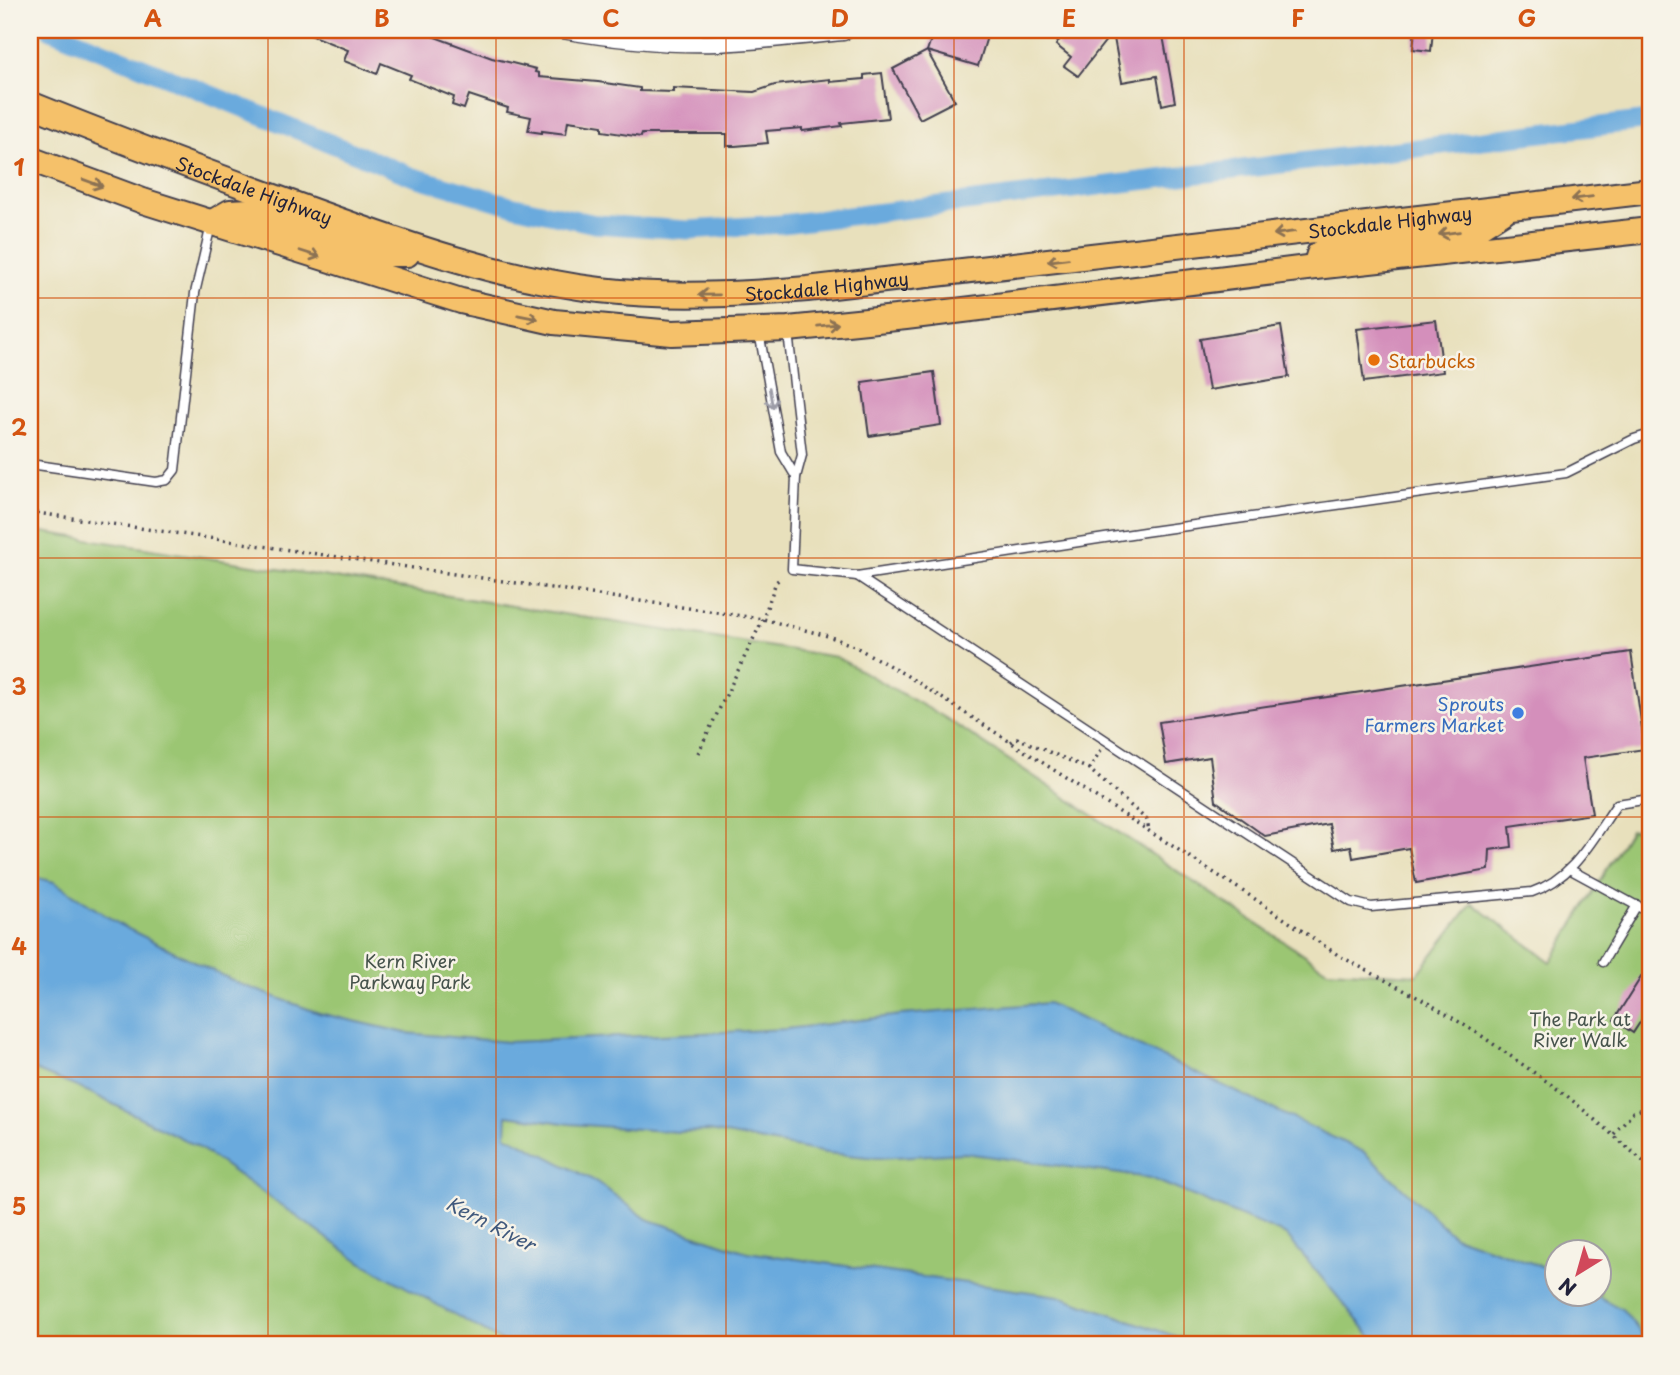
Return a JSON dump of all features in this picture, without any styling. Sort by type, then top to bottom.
[{"type":"main road","name":"Stockdale Highway","points":[[30,104],[176,162],[425,251],[512,274],[600,290],[658,294],[729,294],[860,283],[1650,191]]},
{"type":"main road","name":"Stockdale Highway","points":[[30,159],[143,201],[426,291],[523,316],[582,326],[645,332],[711,333],[788,329],[1650,230]]},
{"type":"main road","points":[[1315,267],[1319,254],[1326,249],[1476,229],[1511,207]]},
{"type":"main road","points":[[211,223],[230,212],[251,211],[386,254],[425,251]]},
{"type":"street","points":[[562,30],[662,43],[718,43],[772,34],[846,30]]},
{"type":"lane","points":[[30,464],[156,482],[167,480],[174,470],[195,293],[211,223]]},
{"type":"lane","points":[[788,329],[802,455],[796,477],[792,569],[857,576],[1144,532],[1566,473],[1634,439],[1650,434]]},
{"type":"lane","points":[[759,331],[781,452],[796,477]]},
{"type":"lane","points":[[857,576],[1351,902],[1371,907],[1532,892],[1549,886],[1571,870],[1617,804],[1650,799]]},
{"type":"lane","points":[[1571,870],[1650,913]]},
{"type":"lane","points":[[1603,962],[1637,905]]},
{"type":"path","points":[[30,512],[763,619],[828,636],[854,646],[906,675],[1011,742],[1338,955],[1428,1003],[1479,1034],[1566,1096],[1650,1167]]},
{"type":"path","points":[[698,753],[763,619],[776,582],[792,569]]},
{"type":"path","points":[[1011,742],[1017,738],[1089,769],[1147,820],[1149,831]]},
{"type":"path","points":[[1089,769],[1106,742]]},
{"type":"path","points":[[1614,1134],[1633,1112],[1650,1107]]},
{"type":"green space","name":"Kern River Parkway Park","points":[[30,530],[836,657],[944,717],[1327,970],[1417,975],[1472,903],[1551,962],[1630,830],[1650,828],[1650,1345],[30,1345]]},
{"type":"water","name":"Kern River","points":[[30,876],[54,882],[122,926],[240,984],[319,1013],[406,1033],[509,1042],[786,1029],[901,1015],[1048,1003],[1364,1152],[1454,1236],[1544,1267],[1544,1308],[1614,1308],[1614,1305],[1623,1310],[1650,1345],[1378,1345],[1286,1235],[1150,1178],[964,1153],[878,1158],[826,1153],[710,1131],[678,1132],[570,1124],[507,1115],[506,1135],[597,1182],[647,1219],[747,1252],[1059,1296],[1201,1345],[509,1345],[361,1262],[197,1146],[89,1092],[30,1068]]},
{"type":"building","points":[[298,30],[416,30],[492,58],[536,69],[539,77],[598,82],[640,88],[640,91],[673,92],[673,88],[754,92],[775,85],[830,79],[830,82],[864,79],[864,75],[882,73],[888,118],[802,131],[802,128],[766,131],[768,143],[735,146],[727,146],[727,134],[642,134],[641,137],[602,131],[602,126],[568,121],[566,134],[528,131],[531,117],[507,112],[508,108],[469,95],[464,109],[452,105],[454,97],[409,79],[411,75],[381,63],[377,74],[344,61],[348,50]]},
{"type":"building","points":[[934,30],[989,30],[978,66],[927,51]]},
{"type":"building","points":[[1049,30],[1114,30],[1078,76],[1064,66],[1071,57],[1056,45],[1060,39]]},
{"type":"building","points":[[1138,30],[1162,30],[1175,102],[1162,105],[1157,76],[1122,82],[1114,38],[1138,33]]},
{"type":"building","points":[[1415,30],[1433,30],[1431,51],[1413,49]]},
{"type":"building","points":[[927,51],[955,101],[920,119],[893,69]]},
{"type":"building","points":[[1436,320],[1443,372],[1364,382],[1357,329]]},
{"type":"building","points":[[1281,326],[1289,377],[1209,390],[1200,339]]},
{"type":"building","points":[[934,372],[941,425],[869,436],[862,382]]},
{"type":"building","points":[[1631,652],[1645,749],[1583,758],[1592,814],[1510,826],[1512,847],[1490,850],[1489,870],[1416,883],[1409,848],[1353,858],[1351,846],[1334,849],[1329,824],[1265,836],[1216,801],[1210,757],[1166,764],[1159,722]]},
{"type":"building","points":[[1650,963],[1650,1007],[1633,1033],[1614,1020]]},
{"type":"waterway","points":[[51,30],[411,176],[510,205],[595,224],[688,230],[782,224],[1650,120]]},
{"type":"place","name":"Starbucks","points":[[1374,360]]},
{"type":"place","name":"Sprouts Farmers Market","points":[[1518,713]]},
{"type":"park label","name":"The Park at River Walk","points":[[1580,1028]]}]
